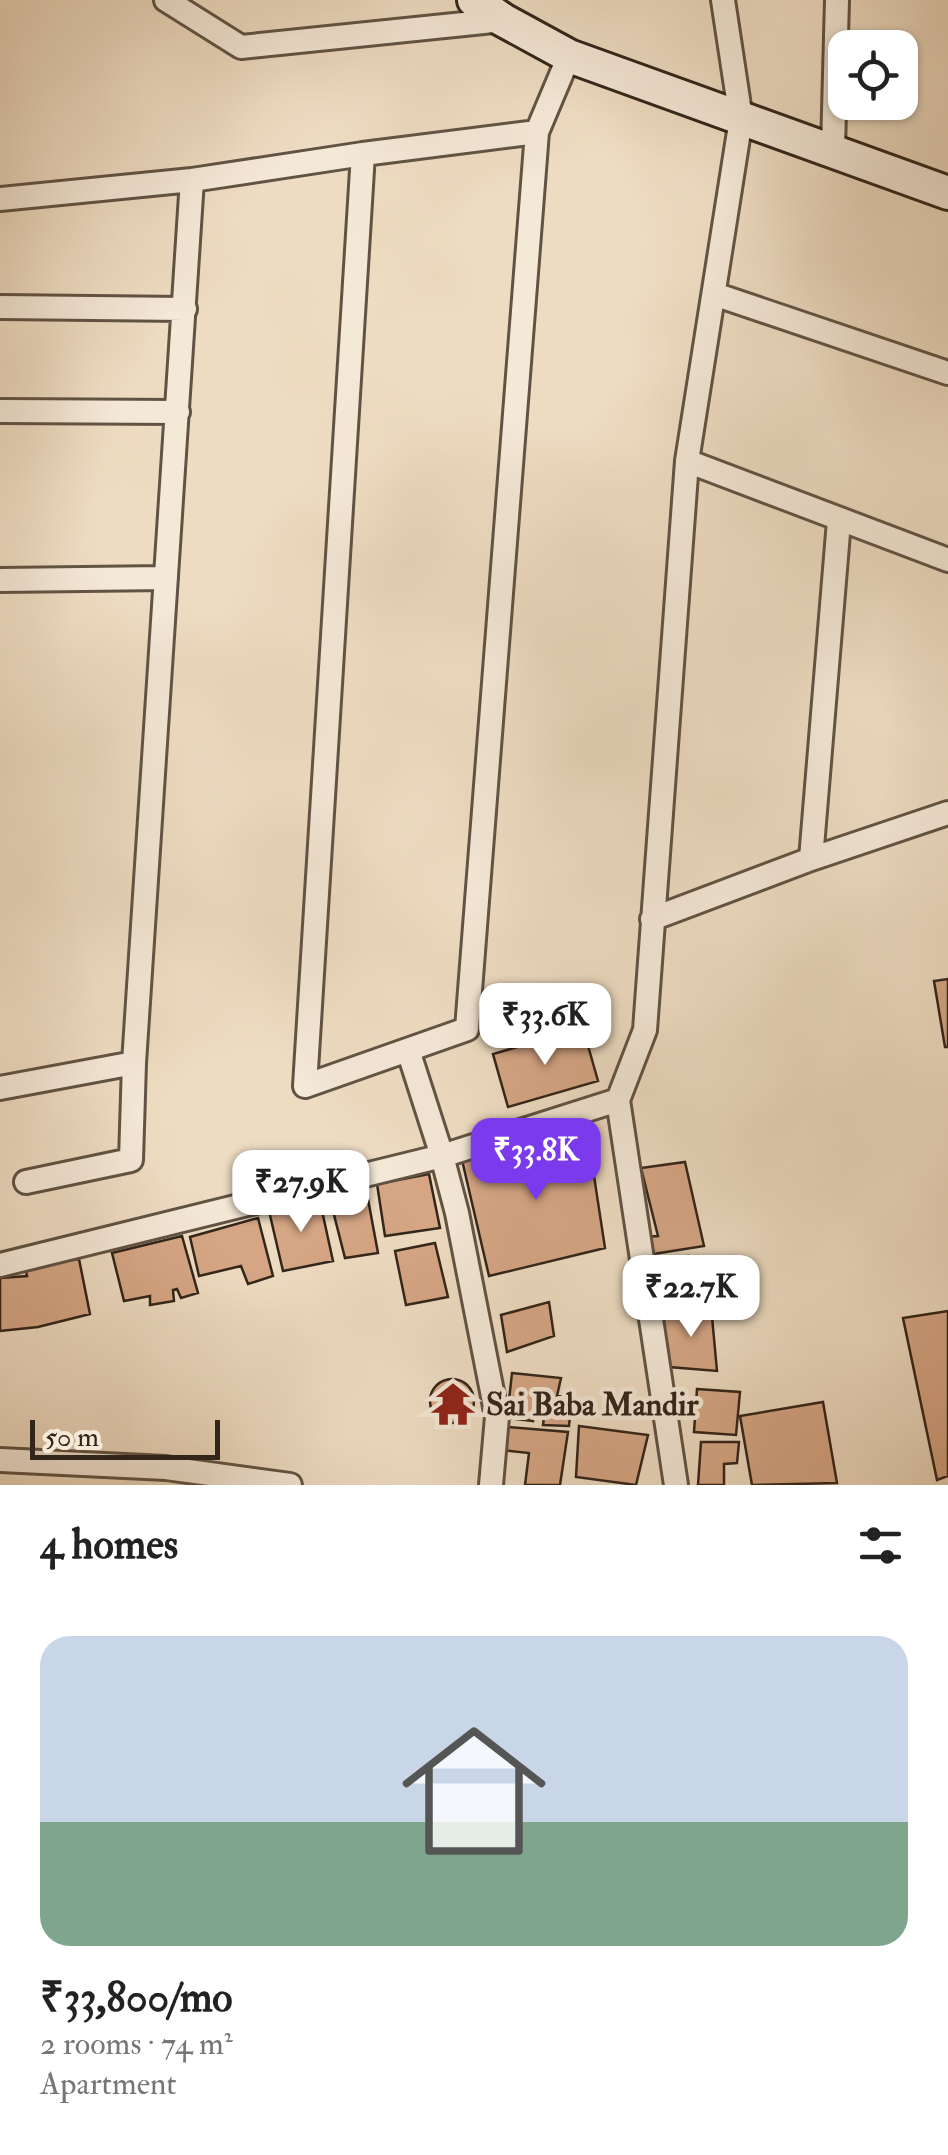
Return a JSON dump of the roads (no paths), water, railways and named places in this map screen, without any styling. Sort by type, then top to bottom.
[{"type":"street","points":[[166,0],[241,47],[503,20]]},
{"type":"street","points":[[474,0],[569,56],[948,193]]},
{"type":"street","points":[[676,1485],[618,1100],[645,1030],[686,461],[742,119],[723,0]]},
{"type":"street","points":[[832,149],[836,0]]},
{"type":"street","points":[[363,154],[305,1086],[468,1029],[537,132],[569,56]]},
{"type":"street","points":[[0,198],[192,180],[537,132]]},
{"type":"street","points":[[26,1182],[131,1160],[134,1062],[192,180]]},
{"type":"street","points":[[714,294],[948,373]]},
{"type":"street","points":[[0,307],[185,310]]},
{"type":"street","points":[[0,411],[178,412]]},
{"type":"street","points":[[686,461],[948,560]]},
{"type":"street","points":[[811,859],[838,521]]},
{"type":"street","points":[[0,580],[166,578]]},
{"type":"street","points":[[652,919],[948,813]]},
{"type":"street","points":[[408,1050],[457,1213],[497,1417],[491,1485]]},
{"type":"street","points":[[0,1088],[134,1062]]},
{"type":"street","points":[[0,1265],[442,1156],[618,1100]]},
{"type":"street","points":[[0,1460],[166,1468],[290,1485]]},
{"type":"place","name":"Sai Baba Mandir","points":[[453,1404]]}]
